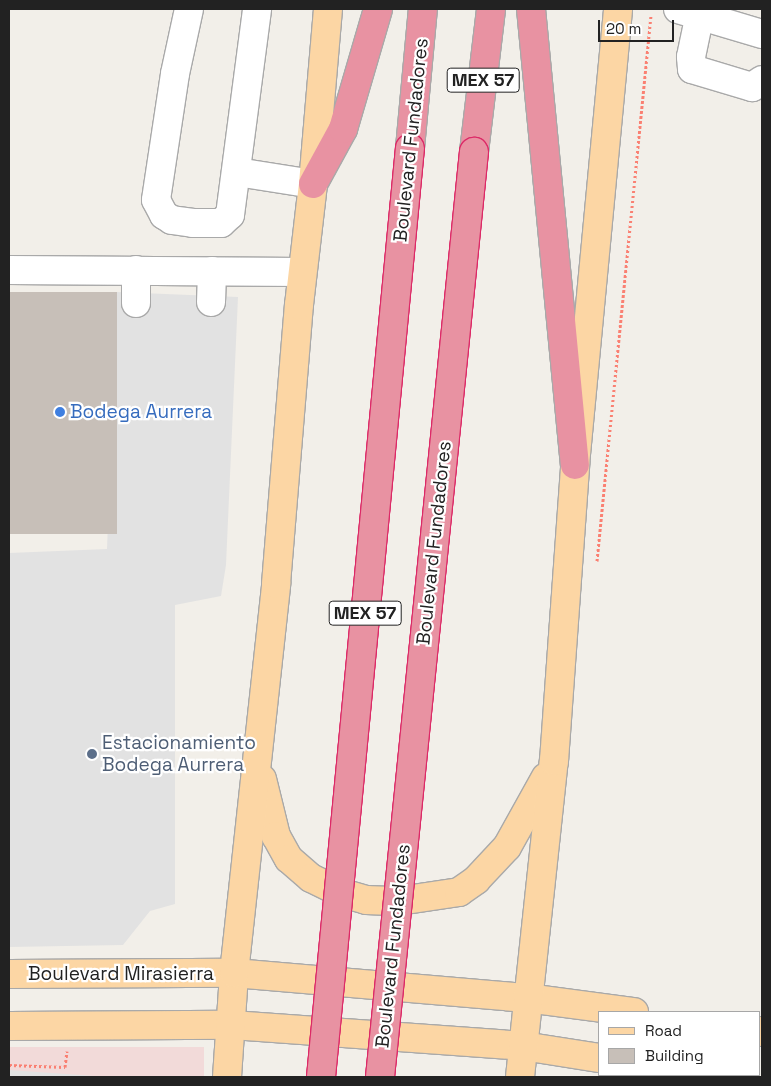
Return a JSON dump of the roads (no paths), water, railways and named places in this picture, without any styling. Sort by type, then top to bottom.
[{"type":"highway","points":[[313,184],[342,129],[378,9]]},
{"type":"highway","name":"Boulevard Fundadores","points":[[321,1077],[423,9]]},
{"type":"highway","name":"Boulevard Fundadores","points":[[380,1077],[474,152],[491,9]]},
{"type":"highway","points":[[531,9],[575,465]]},
{"type":"main road","points":[[227,1077],[234,973],[276,584],[302,272],[313,184],[328,9]]},
{"type":"main road","points":[[520,1077],[554,761],[575,465],[618,9]]},
{"type":"main road","points":[[257,750],[264,796],[276,836],[288,859],[311,878],[342,893],[366,900],[399,901],[434,897],[459,892],[476,880],[507,848],[532,806],[554,761]]},
{"type":"main road","name":"Boulevard Mirasierra","points":[[9,974],[234,973],[527,998],[626,1011]]},
{"type":"main road","points":[[9,1026],[232,1025],[523,1046],[598,1058]]},
{"type":"lane","points":[[189,9],[175,74],[156,200],[159,208],[172,220],[193,223],[220,223],[230,215],[257,9]]},
{"type":"lane","points":[[762,34],[693,11],[690,57],[692,69],[752,87],[762,80]]},
{"type":"lane","points":[[236,172],[313,184]]},
{"type":"lane","points":[[9,270],[302,272]]},
{"type":"lane","points":[[136,270],[136,302]]},
{"type":"lane","points":[[211,302],[212,271]]},
{"type":"place","name":"Bodega Aurrera","points":[[60,412]]},
{"type":"place","name":"Estacionamiento Bodega Aurrera","points":[[92,754]]}]
